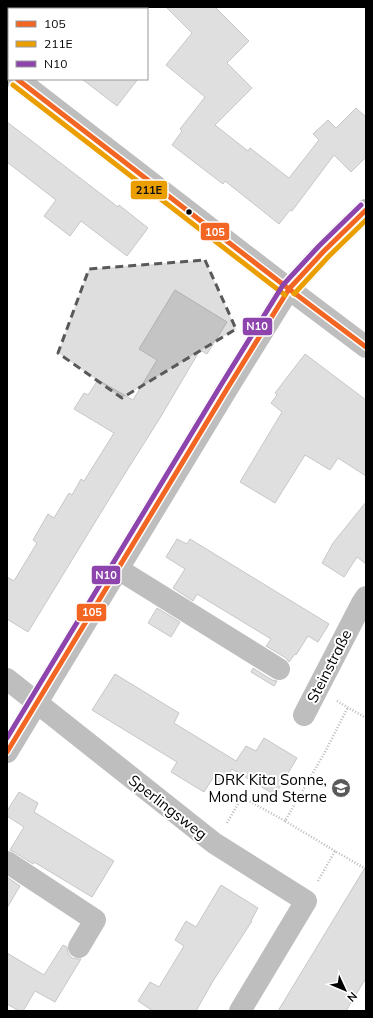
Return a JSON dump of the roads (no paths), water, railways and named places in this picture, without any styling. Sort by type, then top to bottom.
[{"type":"street","points":[[19,80],[289,289],[366,346]]},
{"type":"street","points":[[7,752],[289,289],[324,251],[366,210]]},
{"type":"street","points":[[118,569],[279,669]]},
{"type":"street","name":"Steinstraße","points":[[304,715],[366,597]]},
{"type":"street","name":"Sperlingsweg","points":[[7,678],[214,844],[306,901],[240,1011]]},
{"type":"street","points":[[7,862],[95,920],[79,947]]},
{"type":"place","name":"DRK Kita Sonne, Mond und Sterne","points":[[341,788]]}]
